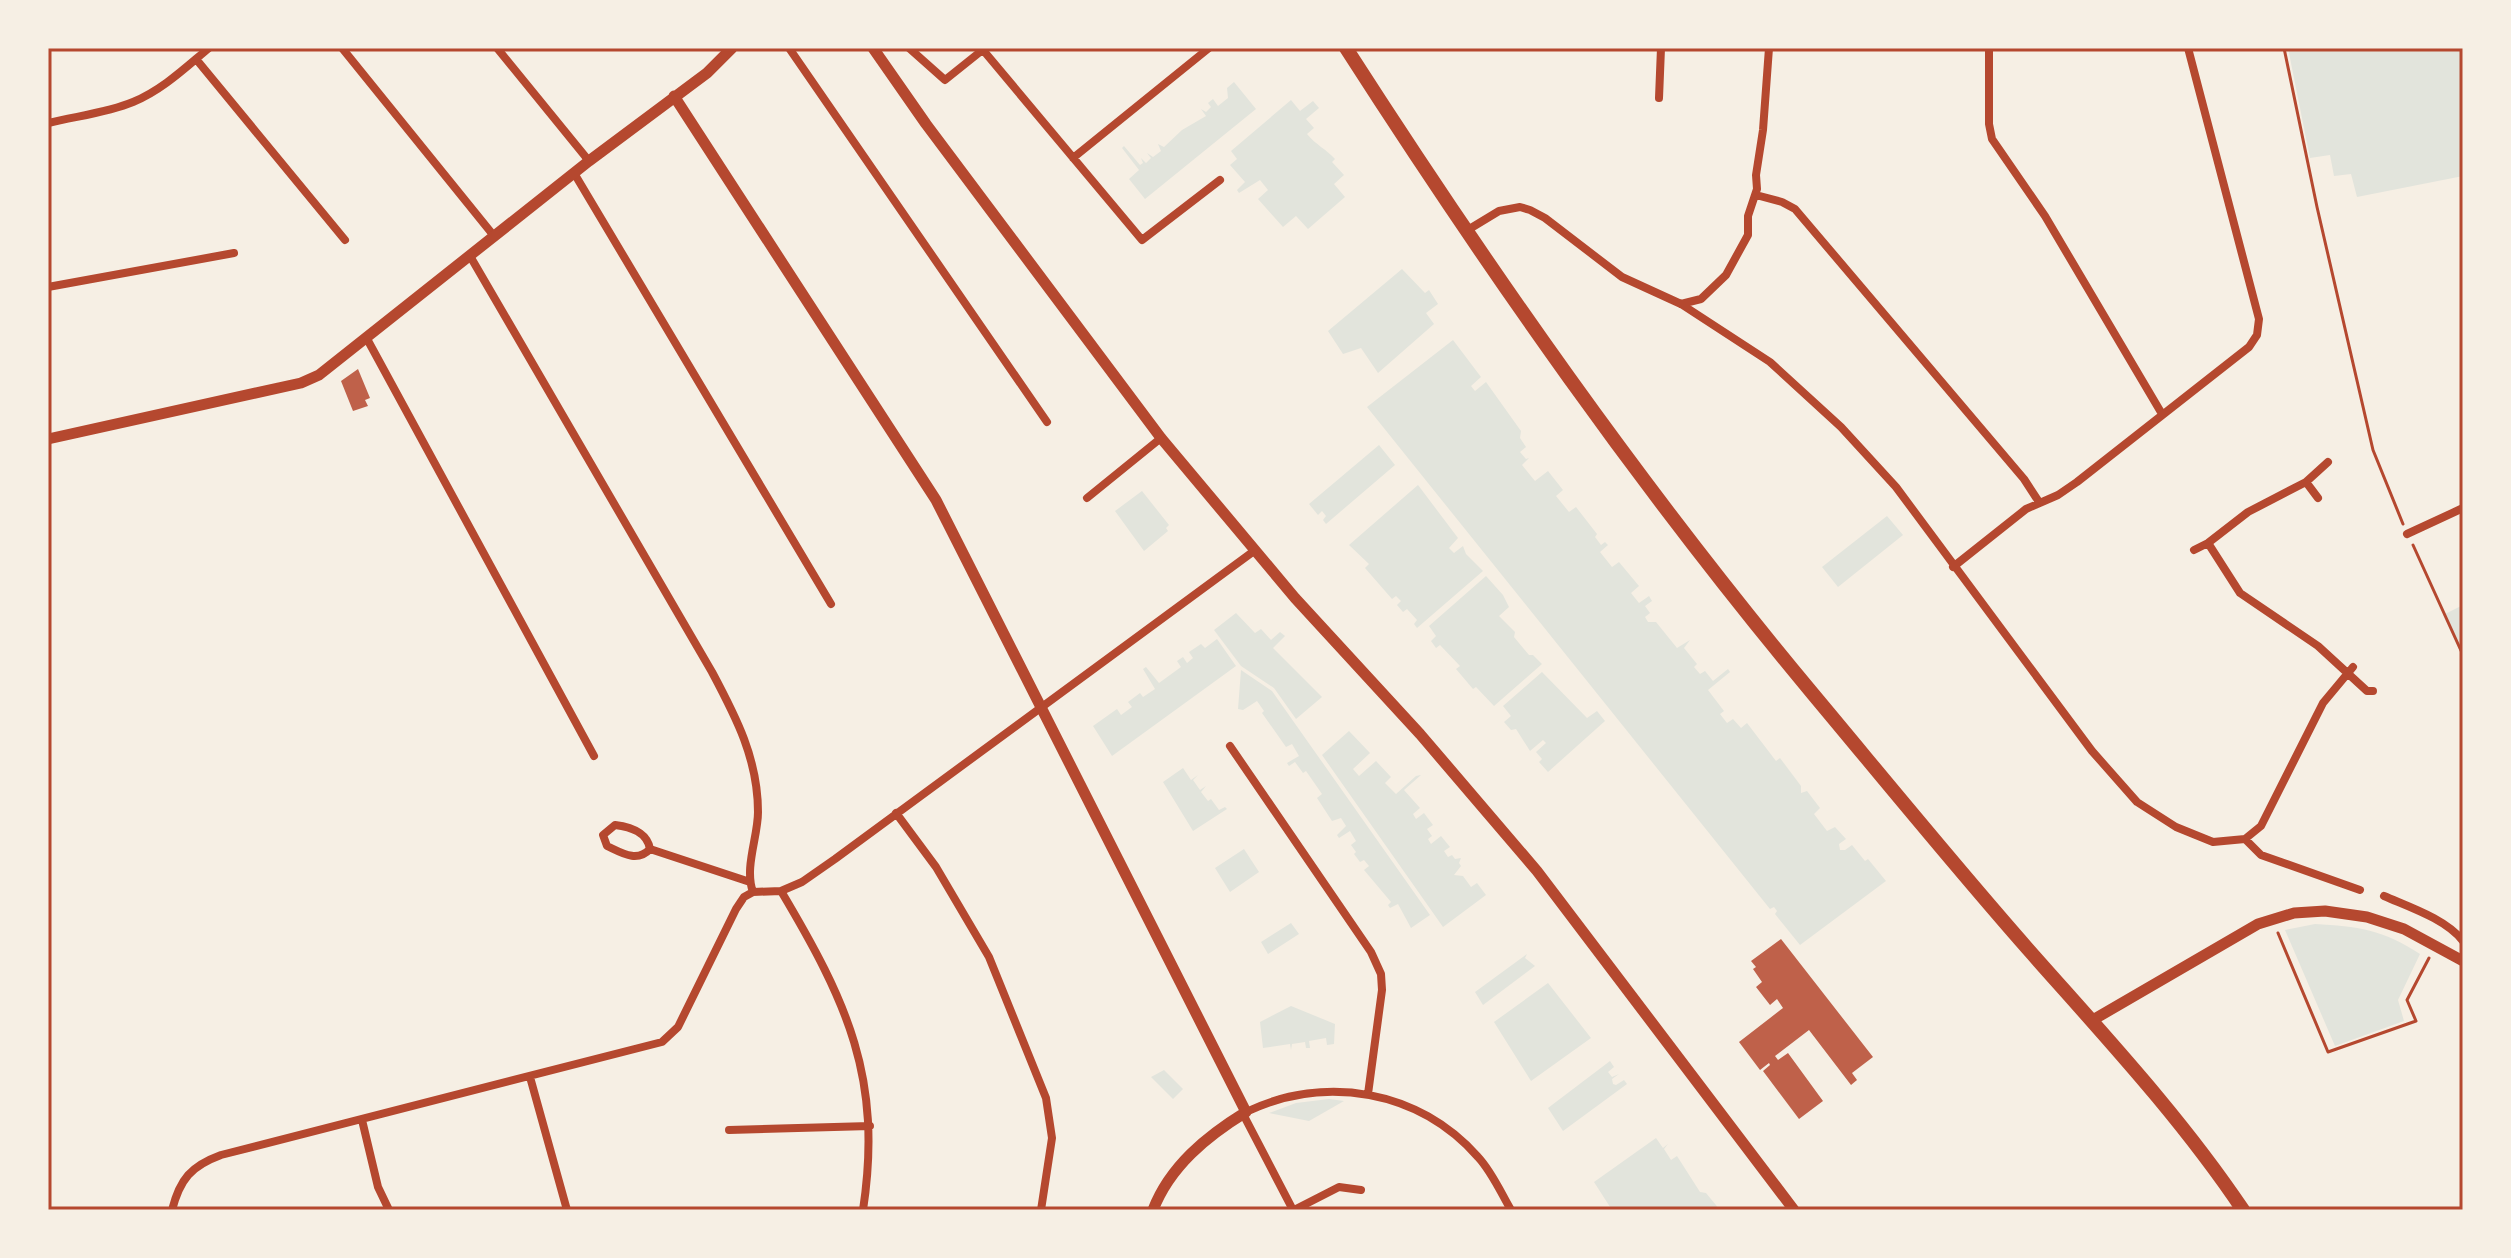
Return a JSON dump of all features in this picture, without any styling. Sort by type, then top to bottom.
[{"type":"main road","points":[[1346,48],[1466,231],[1621,451],[1736,601],[1986,901],[2198,1147],[2243,1210]]},
{"type":"street","points":[[48,123],[128,104],[159,88],[209,48]]},
{"type":"street","points":[[342,48],[494,236]]},
{"type":"street","points":[[497,48],[589,161]]},
{"type":"street","points":[[48,439],[309,380],[329,369],[589,161],[707,73],[732,48]]},
{"type":"street","points":[[789,48],[1047,422]]},
{"type":"street","points":[[873,48],[1161,438],[1254,551],[1420,734],[1537,871],[1794,1210]]},
{"type":"street","points":[[909,48],[945,80],[984,49],[1142,240],[1220,180]]},
{"type":"street","points":[[1073,158],[1209,48]]},
{"type":"street","points":[[1659,98],[1661,48]]},
{"type":"street","points":[[1681,304],[1701,299],[1726,275],[1746,239],[1748,216],[1756,195],[1769,48]]},
{"type":"street","points":[[1989,48],[1989,124],[1992,139],[2045,216],[2162,414]]},
{"type":"street","points":[[1953,567],[2026,509],[2058,495],[2077,482],[2249,347],[2257,335],[2259,319],[2188,48]]},
{"type":"street","points":[[196,59],[345,240]]},
{"type":"street","points":[[674,96],[938,504],[1293,1210],[1339,1187],[1361,1190]]},
{"type":"street","points":[[574,173],[831,604]]},
{"type":"street","points":[[1756,195],[1788,204],[1798,212],[2024,479],[2039,502]]},
{"type":"street","points":[[1466,231],[1499,211],[1520,207],[1530,210],[1622,277],[1681,304],[1770,362],[1841,427],[1896,487],[2092,751],[2137,802],[2176,827],[2213,842],[2245,839],[2261,826],[2323,703],[2350,670]]},
{"type":"street","points":[[48,287],[234,253]]},
{"type":"street","points":[[470,256],[737,720],[751,754],[758,792],[750,882],[753,892]]},
{"type":"street","points":[[366,337],[594,756]]},
{"type":"street","points":[[1087,498],[1161,438]]},
{"type":"street","points":[[2194,550],[2248,512],[2306,482],[2328,462]]},
{"type":"street","points":[[2306,482],[2318,498]]},
{"type":"street","points":[[2407,534],[2463,508]]},
{"type":"street","points":[[2208,543],[2240,593],[2318,646],[2350,670],[2367,691],[2373,691]]},
{"type":"street","points":[[172,1210],[184,1177],[204,1162],[655,1044],[672,1035],[746,895],[781,891],[806,880],[1254,551]]},
{"type":"street","points":[[1230,746],[1379,968],[1382,993],[1368,1094]]},
{"type":"street","points":[[896,813],[936,867],[989,957],[1046,1098],[1052,1138],[1041,1210]]},
{"type":"street","points":[[650,849],[644,855],[632,857],[607,846],[603,835],[611,826],[623,826],[644,835],[650,849],[750,882]]},
{"type":"street","points":[[2245,839],[2261,855],[2360,890]]},
{"type":"street","points":[[781,891],[824,964],[842,1003],[865,1079],[870,1165],[863,1210]]},
{"type":"street","points":[[2384,896],[2436,921],[2458,934],[2463,941]]},
{"type":"street","points":[[2091,1021],[2228,940],[2272,918],[2309,911],[2367,917],[2404,929],[2463,961]]},
{"type":"street","points":[[530,1077],[567,1210]]},
{"type":"street","points":[[1153,1210],[1176,1170],[1207,1139],[1244,1113],[1275,1100],[1313,1092],[1349,1091],[1415,1109],[1448,1129],[1481,1161],[1511,1210]]},
{"type":"street","points":[[362,1120],[378,1187],[389,1210]]},
{"type":"street","points":[[729,1130],[870,1126]]},
{"type":"path","points":[[2284,48],[2373,450],[2407,534],[2463,655]]},
{"type":"path","points":[[2272,918],[2328,1052],[2416,1021],[2407,1000],[2436,946]]},
{"type":"shaded area","points":[[2288,48],[2463,48],[2463,176],[2357,197],[2351,174],[2334,176],[2330,155],[2310,158]]},
{"type":"shaded area","points":[[1234,82],[1256,109],[1145,199],[1129,179],[1139,170],[1122,148],[1124,146],[1140,165],[1143,163],[1141,158],[1146,163],[1151,158],[1147,153],[1153,157],[1161,151],[1158,144],[1164,147],[1182,130],[1206,116],[1201,109],[1206,112],[1211,107],[1208,103],[1213,99],[1218,106],[1228,98],[1227,88]]},
{"type":"shaded area","points":[[1291,100],[1300,111],[1313,101],[1319,108],[1306,119],[1314,128],[1307,134],[1335,159],[1332,162],[1344,175],[1334,184],[1345,197],[1308,229],[1296,216],[1283,227],[1258,199],[1268,190],[1260,180],[1239,193],[1237,190],[1245,182],[1230,165],[1237,159],[1231,151]]},
{"type":"shaded area","points":[[1402,269],[1425,293],[1429,290],[1438,304],[1426,313],[1434,324],[1378,373],[1361,348],[1343,354],[1328,331]]},
{"type":"shaded area","points":[[1453,340],[1481,377],[1471,386],[1475,391],[1486,382],[1521,431],[1520,438],[1526,447],[1520,452],[1526,459],[1529,458],[1522,465],[1535,481],[1548,471],[1563,490],[1556,496],[1569,512],[1576,507],[1597,534],[1595,537],[1601,545],[1605,542],[1608,545],[1600,552],[1612,567],[1619,562],[1639,586],[1631,593],[1639,603],[1649,596],[1652,601],[1645,606],[1650,613],[1645,617],[1648,622],[1656,622],[1677,648],[1690,640],[1684,648],[1697,664],[1694,667],[1700,674],[1705,671],[1713,681],[1728,669],[1730,672],[1708,690],[1724,711],[1720,714],[1727,723],[1733,719],[1741,728],[1747,723],[1776,761],[1780,758],[1801,786],[1801,793],[1807,791],[1820,808],[1814,814],[1827,831],[1835,827],[1846,839],[1839,844],[1840,850],[1852,845],[1886,881],[1800,945],[1775,914],[1777,911],[1774,907],[1770,909],[1367,407]]},
{"type":"shaded area","points":[[1379,445],[1395,465],[1326,524],[1322,511],[1318,515],[1309,504]]},
{"type":"shaded area","points":[[1418,485],[1458,538],[1449,548],[1454,553],[1463,546],[1466,554],[1483,571],[1417,628],[1414,624],[1417,620],[1407,609],[1403,612],[1397,605],[1401,601],[1396,596],[1392,599],[1365,568],[1369,564],[1349,545]]},
{"type":"shaded area","points":[[1142,491],[1169,525],[1166,528],[1168,531],[1144,551],[1115,511]]},
{"type":"shaded area","points":[[1887,516],[1903,535],[1838,587],[1822,567]]},
{"type":"shaded area","points":[[1486,576],[1509,607],[1499,616],[1515,632],[1514,637],[1529,655],[1542,664],[1494,706],[1476,687],[1473,689],[1456,669],[1460,666],[1440,645],[1436,648],[1431,641],[1436,636],[1429,626]]},
{"type":"shaded area","points":[[2463,605],[2463,658],[2443,615]]},
{"type":"shaded area","points":[[1236,613],[1255,633],[1261,629],[1271,640],[1280,632],[1285,636],[1273,648],[1322,697],[1296,719],[1274,688],[1241,666],[1214,630]]},
{"type":"shaded area","points":[[1217,639],[1236,666],[1112,756],[1093,726],[1117,709],[1121,715],[1132,707],[1128,702],[1140,693],[1143,697],[1155,689],[1143,669],[1146,667],[1159,683],[1181,667],[1177,661],[1183,657],[1187,663],[1193,658],[1189,652],[1201,644],[1205,648]]},
{"type":"shaded area","points":[[1241,670],[1272,691],[1430,915],[1411,928],[1398,904],[1390,908],[1388,905],[1391,902],[1364,870],[1369,866],[1364,860],[1360,862],[1354,854],[1356,852],[1351,845],[1356,841],[1350,831],[1339,838],[1337,835],[1346,826],[1341,818],[1332,821],[1317,798],[1322,794],[1306,771],[1303,773],[1295,762],[1289,766],[1287,763],[1299,756],[1292,744],[1286,747],[1257,701],[1243,710],[1238,709]]},
{"type":"shaded area","points":[[1542,672],[1587,718],[1597,711],[1605,721],[1548,772],[1539,762],[1542,759],[1536,752],[1546,743],[1543,740],[1530,751],[1516,729],[1511,730],[1504,722],[1511,716],[1503,706]]},
{"type":"shaded area","points":[[1349,731],[1370,753],[1353,769],[1359,776],[1376,761],[1391,777],[1385,783],[1396,794],[1421,775],[1404,790],[1420,808],[1413,814],[1416,819],[1424,813],[1433,825],[1427,829],[1432,836],[1428,839],[1431,844],[1441,836],[1450,847],[1444,851],[1448,857],[1461,858],[1461,866],[1454,875],[1463,876],[1471,887],[1477,883],[1486,895],[1443,927],[1322,755]]},
{"type":"shaded area","points":[[1183,768],[1191,780],[1198,775],[1193,780],[1200,790],[1206,786],[1201,792],[1208,801],[1211,799],[1219,810],[1227,809],[1193,831],[1163,782]]},
{"type":"shaded area","points":[[1244,849],[1259,872],[1230,892],[1215,868]]},
{"type":"shaded area","points":[[1291,923],[1299,934],[1268,954],[1261,942]]},
{"type":"shaded area","points":[[2315,924],[2370,931],[2394,939],[2420,954],[2398,1000],[2404,1021],[2335,1046],[2285,930]]},
{"type":"shaded area","points":[[1527,954],[1525,958],[1535,966],[1483,1005],[1475,992]]},
{"type":"shaded area","points":[[1548,983],[1591,1038],[1531,1081],[1494,1022]]},
{"type":"shaded area","points":[[1291,1006],[1335,1024],[1334,1044],[1327,1045],[1326,1038],[1309,1041],[1310,1048],[1306,1048],[1305,1042],[1292,1044],[1291,1050],[1290,1044],[1263,1048],[1260,1022]]},
{"type":"shaded area","points":[[1610,1061],[1614,1067],[1608,1072],[1612,1077],[1619,1074],[1612,1079],[1613,1084],[1624,1080],[1627,1084],[1563,1131],[1548,1108]]},
{"type":"shaded area","points":[[1164,1070],[1183,1089],[1173,1099],[1151,1077]]},
{"type":"shaded area","points":[[1329,1099],[1344,1101],[1309,1121],[1269,1113],[1296,1103]]},
{"type":"shaded area","points":[[1656,1138],[1663,1148],[1668,1144],[1664,1149],[1671,1160],[1677,1156],[1700,1192],[1706,1193],[1720,1210],[1612,1210],[1594,1182]]},
{"type":"building","points":[[358,369],[370,398],[365,400],[368,406],[353,411],[341,381]]},
{"type":"building","points":[[1781,939],[1873,1057],[1852,1073],[1857,1080],[1851,1085],[1809,1030],[1775,1056],[1778,1060],[1788,1053],[1823,1101],[1799,1119],[1763,1071],[1769,1063],[1760,1070],[1739,1042],[1783,1008],[1777,999],[1770,1005],[1756,987],[1762,982],[1751,961]]}]
